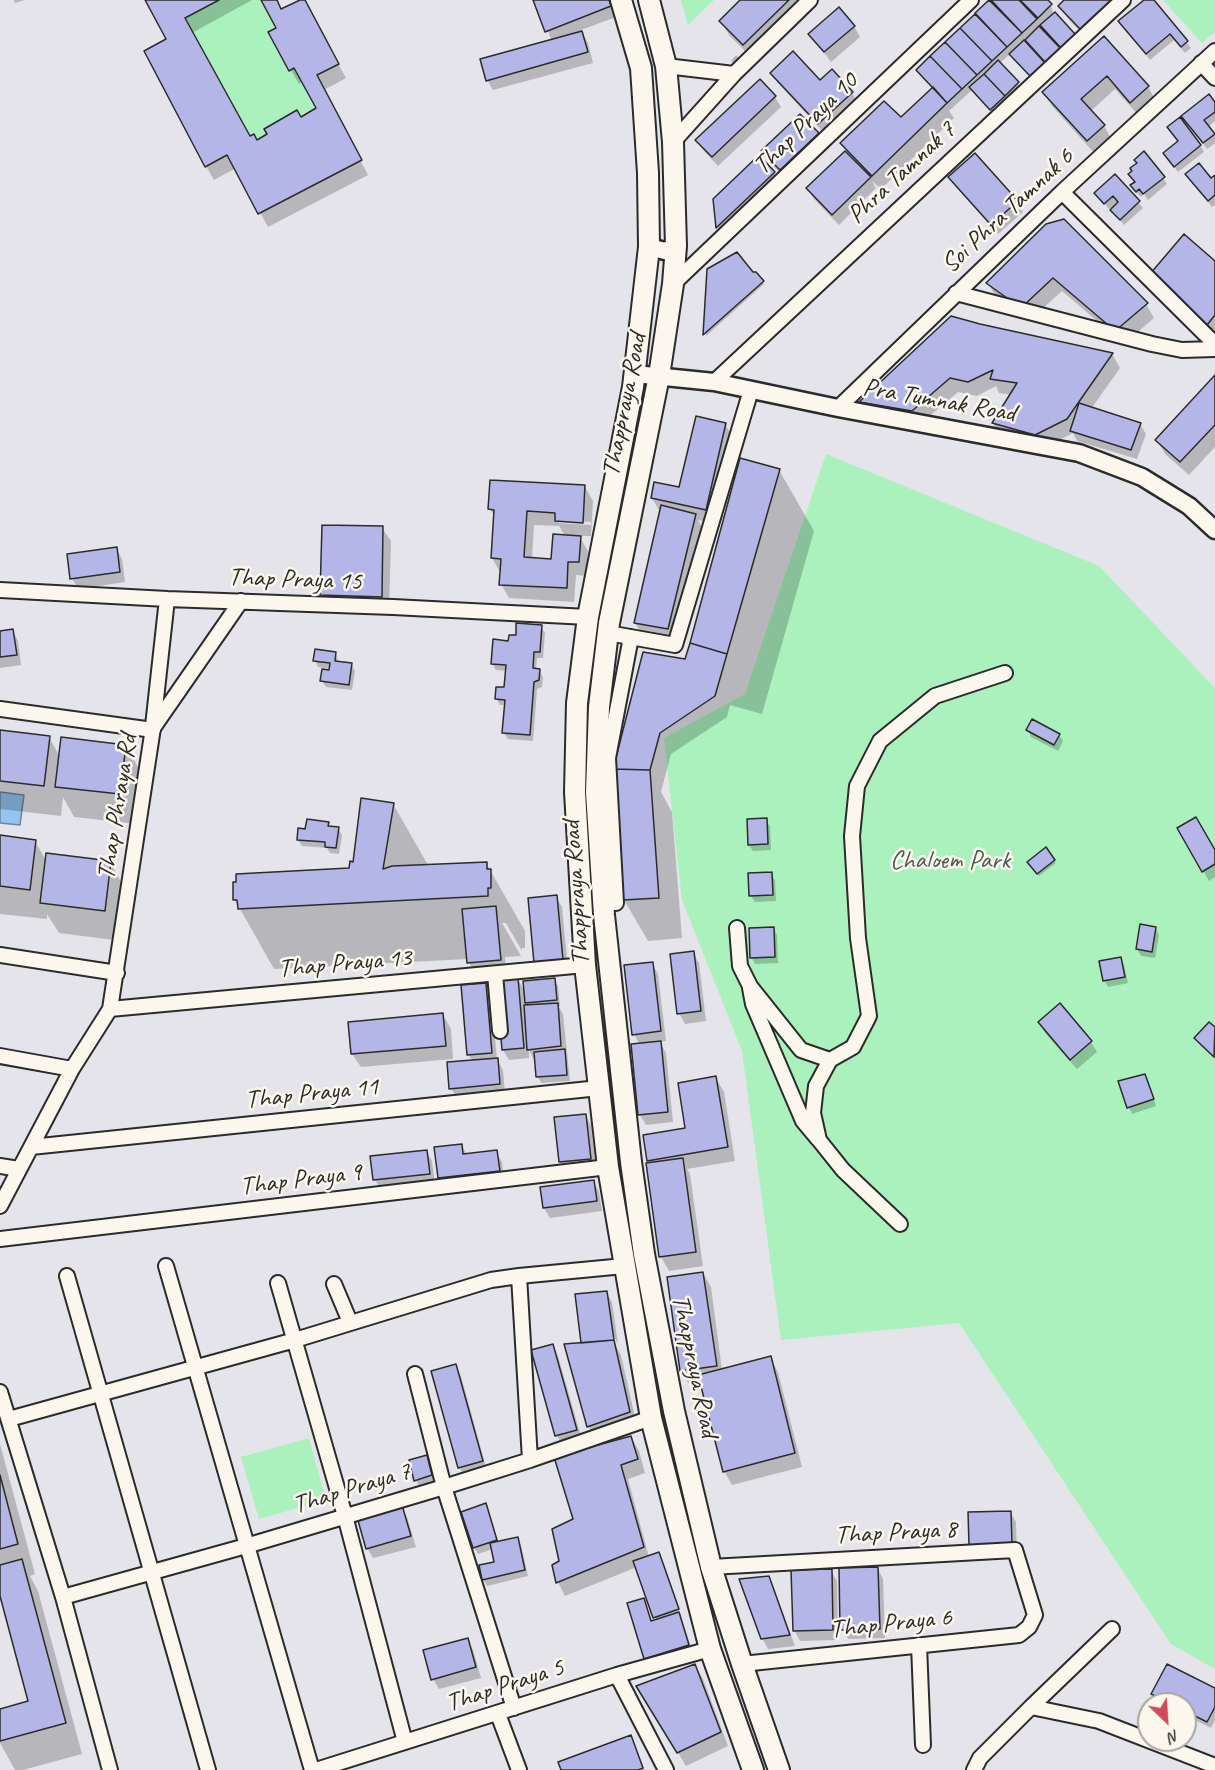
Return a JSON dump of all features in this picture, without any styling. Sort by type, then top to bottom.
[{"type":"main road","name":"Thappraya Road","points":[[621,0],[641,68],[648,173],[649,247],[635,374],[588,617],[577,703],[575,792],[585,965],[609,1167],[651,1418],[710,1649],[753,1770]]},
{"type":"main road","name":"Thappraya Road","points":[[649,0],[666,66],[673,142],[676,246],[673,284],[659,376],[608,633],[599,707],[596,792],[603,903],[621,1085],[644,1254],[674,1411],[711,1567],[779,1770]]},
{"type":"street","points":[[673,142],[734,74],[810,0]]},
{"type":"street","name":"Thap Praya 10","points":[[673,284],[971,0]]},
{"type":"street","name":"Phra Tamnak 7","points":[[714,382],[1123,0]]},
{"type":"street","name":"Soi Phra Tamnak 6","points":[[838,408],[1062,192],[1215,51]]},
{"type":"street","points":[[1201,63],[1215,78]]},
{"type":"street","points":[[666,66],[734,74]]},
{"type":"street","points":[[1062,192],[1215,344]]},
{"type":"street","points":[[649,247],[665,251],[676,246]]},
{"type":"street","points":[[956,293],[1152,344],[1182,350],[1215,349]]},
{"type":"street","name":"Pra Tumnak Road","points":[[635,374],[714,382],[838,408],[1079,453],[1142,477],[1189,506],[1215,530]]},
{"type":"street","points":[[608,633],[675,645],[751,390]]},
{"type":"street","name":"Thap Praya 15","points":[[0,590],[588,617]]},
{"type":"street","points":[[0,709],[153,729],[167,599]]},
{"type":"street","name":"Thap Phraya Rd","points":[[110,1009],[153,729],[241,601]]},
{"type":"street","points":[[603,903],[616,903],[608,758],[631,637]]},
{"type":"street","points":[[819,1140],[813,1113],[816,1086],[830,1060],[853,1047],[868,1016],[858,938],[852,836],[857,786],[864,768],[880,741],[935,696],[1005,673]]},
{"type":"street","points":[[737,928],[740,966],[750,986],[801,1050],[830,1060]]},
{"type":"street","points":[[0,955],[117,973]]},
{"type":"street","name":"Thap Praya 13","points":[[110,1009],[585,965]]},
{"type":"street","points":[[495,974],[500,1031]]},
{"type":"street","points":[[750,986],[753,1004],[803,1121],[843,1170],[900,1224]]},
{"type":"street","points":[[0,1206],[72,1069],[110,1009]]},
{"type":"street","points":[[0,1056],[72,1069]]},
{"type":"street","name":"Thap Praya 11","points":[[31,1147],[598,1088]]},
{"type":"street","points":[[0,1166],[19,1169]]},
{"type":"street","name":"Thap Praya 9","points":[[0,1239],[609,1167]]},
{"type":"street","points":[[166,1266],[246,1546],[314,1770]]},
{"type":"street","points":[[9,1419],[295,1340],[491,1281],[519,1276],[624,1266]]},
{"type":"street","points":[[67,1276],[208,1770]]},
{"type":"street","points":[[519,1276],[530,1460]]},
{"type":"street","points":[[278,1283],[345,1516],[405,1742]]},
{"type":"street","points":[[334,1284],[350,1322]]},
{"type":"street","points":[[415,1374],[444,1487],[514,1708]]},
{"type":"street","points":[[0,1392],[63,1597],[110,1770]]},
{"type":"street","name":"Thap Praya 7","points":[[63,1597],[444,1487],[651,1418]]},
{"type":"street","name":"Thap Praya 8","points":[[711,1567],[1015,1550],[1035,1615]]},
{"type":"street","name":"Thap Praya 6","points":[[742,1664],[1019,1635],[1029,1627],[1035,1615]]},
{"type":"street","points":[[974,1770],[980,1758],[1112,1629]]},
{"type":"street","points":[[919,1645],[923,1745]]},
{"type":"street","name":"Thap Praya 5","points":[[314,1770],[617,1675],[710,1649]]},
{"type":"street","points":[[617,1675],[666,1770]]},
{"type":"street","points":[[1031,1707],[1100,1721],[1215,1766]]},
{"type":"street","points":[[498,1713],[519,1770]]},
{"type":"green space","points":[[219,0],[261,0],[276,28],[269,32],[289,70],[294,68],[316,108],[301,117],[297,111],[265,128],[267,134],[257,140],[254,134],[250,136],[185,18]]},
{"type":"green space","points":[[681,0],[714,0],[688,25]]},
{"type":"green space","points":[[1163,0],[1215,0],[1215,32],[1202,43]]},
{"type":"green space","name":"Chaloem Park","points":[[826,454],[1099,566],[1215,688],[1215,1669],[1171,1644],[959,1323],[781,1340],[742,1051],[682,900],[664,738],[745,694]]},
{"type":"green space","points":[[309,1438],[326,1500],[259,1519],[241,1457]]},
{"type":"water","points":[[0,792],[24,795],[20,825],[0,823]]},
{"type":"building","points":[[145,0],[219,0],[185,18],[250,136],[254,134],[257,140],[267,134],[264,129],[297,110],[301,117],[316,108],[294,68],[289,71],[268,32],[276,28],[261,0],[277,0],[281,9],[305,0],[339,64],[317,75],[362,160],[258,214],[227,155],[205,167],[144,51],[166,39]]},
{"type":"building","points":[[533,0],[609,0],[611,6],[545,32]]},
{"type":"building","points":[[740,0],[789,0],[743,45],[719,21]]},
{"type":"building","points":[[989,0],[1022,33],[1007,47],[975,13]]},
{"type":"building","points":[[991,0],[1019,0],[1037,19],[1022,33]]},
{"type":"building","points":[[1020,0],[1048,0],[1052,4],[1038,18]]},
{"type":"building","points":[[1064,0],[1111,0],[1080,29],[1058,6]]},
{"type":"building","points":[[1144,0],[1154,0],[1188,41],[1181,47],[1170,34],[1146,54],[1118,21]]},
{"type":"building","points":[[839,7],[855,26],[824,52],[808,34]]},
{"type":"building","points":[[1055,12],[1075,34],[1061,48],[1040,25]]},
{"type":"building","points":[[975,14],[1007,47],[992,61],[960,28]]},
{"type":"building","points":[[1039,26],[1060,48],[1045,62],[1025,40]]},
{"type":"building","points":[[960,28],[992,61],[977,75],[945,42]]},
{"type":"building","points":[[582,31],[588,52],[486,81],[480,59]]},
{"type":"building","points":[[1104,36],[1149,86],[1130,103],[1107,76],[1081,99],[1105,125],[1087,141],[1042,92]]},
{"type":"building","points":[[1024,40],[1045,63],[1030,76],[1009,54]]},
{"type":"building","points":[[945,42],[977,75],[962,89],[930,56]]},
{"type":"building","points":[[793,51],[820,80],[832,69],[853,92],[818,124],[770,73]]},
{"type":"building","points":[[930,56],[962,89],[947,103],[916,70]]},
{"type":"building","points":[[998,60],[1019,82],[1005,96],[984,74]]},
{"type":"building","points":[[984,74],[1005,96],[990,110],[969,87]]},
{"type":"building","points":[[760,79],[776,96],[712,157],[695,140]]},
{"type":"building","points":[[933,87],[947,103],[872,176],[840,143],[884,101],[901,117]]},
{"type":"building","points":[[1209,94],[1215,102],[1215,112],[1204,120],[1215,134],[1203,143],[1181,116]]},
{"type":"building","points":[[800,114],[819,133],[780,170],[761,151]]},
{"type":"building","points":[[1180,117],[1201,145],[1174,167],[1163,153],[1178,141],[1167,127]]},
{"type":"building","points":[[845,151],[871,177],[832,215],[806,188]]},
{"type":"building","points":[[1144,151],[1165,177],[1143,194],[1139,189],[1136,192],[1130,185],[1135,182],[1128,174],[1132,171],[1130,168],[1137,163],[1134,160]]},
{"type":"building","points":[[975,153],[1018,201],[991,225],[948,177]]},
{"type":"building","points":[[759,155],[775,172],[716,228],[713,199]]},
{"type":"building","points":[[1199,163],[1211,178],[1215,175],[1215,195],[1208,201],[1185,174]]},
{"type":"building","points":[[1115,174],[1140,201],[1120,220],[1110,210],[1118,202],[1113,196],[1104,204],[1094,193]]},
{"type":"building","points":[[1064,219],[1148,303],[1115,331],[1053,278],[1021,308],[986,283],[1046,224]]},
{"type":"building","points":[[1184,234],[1215,261],[1215,315],[1207,325],[1150,274]]},
{"type":"building","points":[[737,252],[753,272],[756,272],[764,281],[703,335],[707,269]]},
{"type":"building","points":[[951,316],[1113,353],[1067,419],[1035,435],[992,423],[1017,383],[990,379],[993,370],[968,382],[950,378],[912,411],[859,402]]},
{"type":"building","points":[[1215,375],[1215,425],[1180,462],[1155,440]]},
{"type":"building","points":[[1079,403],[1141,423],[1131,450],[1070,431]]},
{"type":"building","points":[[696,416],[726,423],[706,510],[651,498],[654,482],[679,487]]},
{"type":"building","points":[[740,458],[780,469],[727,654],[690,643]]},
{"type":"building","points":[[490,480],[585,485],[583,523],[555,521],[555,513],[527,511],[524,557],[551,559],[553,534],[581,536],[579,562],[568,562],[567,588],[499,585],[501,559],[491,558],[494,510],[488,509]]},
{"type":"building","points":[[661,505],[696,514],[668,629],[634,623]]},
{"type":"building","points":[[322,525],[383,526],[382,597],[320,595]]},
{"type":"building","points":[[117,547],[120,572],[70,579],[67,554]]},
{"type":"building","points":[[516,623],[542,625],[540,652],[534,652],[533,668],[540,669],[539,680],[534,682],[530,735],[502,733],[505,700],[495,699],[496,687],[504,687],[506,665],[491,664],[493,639],[508,641],[509,635],[516,635]]},
{"type":"building","points":[[13,629],[17,655],[0,657],[0,631]]},
{"type":"building","points":[[690,643],[727,654],[715,696],[660,733],[650,770],[613,769],[643,652],[685,659]]},
{"type":"building","points":[[315,649],[336,652],[335,661],[352,663],[349,685],[320,681],[322,669],[329,670],[330,663],[313,661]]},
{"type":"building","points":[[1032,719],[1060,734],[1054,745],[1026,730]]},
{"type":"building","points":[[0,730],[50,736],[44,786],[0,781]]},
{"type":"building","points":[[61,737],[126,745],[120,794],[55,787]]},
{"type":"building","points":[[613,769],[650,770],[659,898],[623,900]]},
{"type":"building","points":[[361,798],[394,803],[383,869],[392,866],[487,862],[487,869],[491,869],[491,888],[488,888],[488,896],[238,909],[237,900],[233,900],[233,882],[236,882],[236,874],[349,868],[350,861],[353,862]]},
{"type":"building","points":[[1196,817],[1215,850],[1215,864],[1202,872],[1177,828]]},
{"type":"building","points":[[767,818],[768,844],[748,845],[747,819]]},
{"type":"building","points":[[307,819],[329,822],[328,826],[339,827],[336,848],[325,847],[325,842],[297,840],[298,828],[305,829]]},
{"type":"building","points":[[0,835],[36,840],[30,890],[0,886]]},
{"type":"building","points":[[1046,847],[1055,860],[1037,874],[1027,862]]},
{"type":"building","points":[[46,853],[111,861],[105,911],[40,903]]},
{"type":"building","points":[[772,872],[773,895],[749,896],[748,873]]},
{"type":"building","points":[[557,895],[563,960],[534,963],[528,898]]},
{"type":"building","points":[[496,906],[501,960],[467,963],[462,909]]},
{"type":"building","points":[[1140,924],[1156,927],[1152,952],[1136,949]]},
{"type":"building","points":[[774,927],[775,957],[750,958],[749,928]]},
{"type":"building","points":[[694,951],[701,1011],[677,1014],[670,954]]},
{"type":"building","points":[[1121,957],[1125,977],[1103,981],[1099,961]]},
{"type":"building","points":[[653,962],[661,1031],[632,1035],[624,965]]},
{"type":"building","points":[[518,978],[524,1048],[502,1050],[496,980]]},
{"type":"building","points":[[555,978],[557,1000],[525,1003],[523,981]]},
{"type":"building","points":[[486,983],[492,1053],[467,1055],[461,985]]},
{"type":"building","points":[[558,1003],[561,1046],[527,1050],[524,1005]]},
{"type":"building","points":[[1060,1003],[1092,1041],[1070,1060],[1038,1022]]},
{"type":"building","points":[[443,1013],[446,1046],[351,1054],[348,1022]]},
{"type":"building","points":[[1209,1022],[1215,1027],[1214,1057],[1194,1038]]},
{"type":"building","points":[[661,1041],[668,1112],[638,1115],[631,1044]]},
{"type":"building","points":[[565,1049],[567,1075],[536,1077],[534,1052]]},
{"type":"building","points":[[498,1058],[500,1084],[449,1089],[447,1062]]},
{"type":"building","points":[[1145,1074],[1154,1099],[1127,1108],[1118,1081]]},
{"type":"building","points":[[716,1076],[728,1147],[647,1161],[643,1135],[685,1128],[678,1083]]},
{"type":"building","points":[[586,1114],[591,1159],[559,1162],[554,1117]]},
{"type":"building","points":[[462,1144],[463,1154],[497,1150],[500,1171],[438,1178],[434,1147]]},
{"type":"building","points":[[427,1150],[430,1174],[373,1180],[370,1156]]},
{"type":"building","points":[[683,1158],[696,1252],[659,1257],[646,1163]]},
{"type":"building","points":[[594,1180],[597,1201],[543,1208],[540,1187]]},
{"type":"building","points":[[703,1272],[717,1366],[680,1371],[667,1277]]},
{"type":"building","points":[[607,1291],[614,1340],[581,1343],[575,1294]]},
{"type":"building","points":[[614,1340],[630,1412],[587,1427],[564,1344]]},
{"type":"building","points":[[553,1344],[577,1430],[555,1436],[531,1350]]},
{"type":"building","points":[[771,1356],[795,1453],[723,1472],[698,1375]]},
{"type":"building","points":[[456,1364],[483,1461],[458,1468],[431,1371]]},
{"type":"building","points":[[631,1436],[638,1459],[621,1465],[644,1547],[556,1583],[552,1565],[559,1561],[552,1529],[573,1519],[554,1457]]},
{"type":"building","points":[[427,1455],[432,1475],[414,1481],[409,1460]]},
{"type":"building","points":[[0,1475],[18,1544],[0,1549]]},
{"type":"building","points":[[486,1503],[497,1540],[473,1548],[461,1512]]},
{"type":"building","points":[[402,1505],[411,1536],[366,1549],[357,1517]]},
{"type":"building","points":[[1011,1511],[1012,1545],[969,1546],[968,1512]]},
{"type":"building","points":[[518,1537],[525,1570],[482,1580],[479,1565],[494,1562],[490,1543]]},
{"type":"building","points":[[659,1552],[679,1609],[653,1618],[633,1561]]},
{"type":"building","points":[[22,1559],[66,1723],[0,1741],[0,1709],[28,1701],[0,1596],[0,1565]]},
{"type":"building","points":[[878,1567],[880,1629],[840,1630],[839,1568]]},
{"type":"building","points":[[832,1569],[833,1630],[793,1631],[791,1570]]},
{"type":"building","points":[[769,1576],[790,1635],[761,1639],[739,1579]]},
{"type":"building","points":[[644,1598],[651,1621],[679,1612],[689,1645],[644,1659],[627,1603]]},
{"type":"building","points":[[468,1638],[476,1667],[431,1680],[423,1650]]},
{"type":"building","points":[[695,1664],[721,1732],[677,1753],[636,1686]]},
{"type":"building","points":[[1167,1664],[1215,1688],[1215,1707],[1207,1722],[1197,1717],[1197,1692],[1152,1692]]},
{"type":"building","points":[[631,1735],[643,1768],[638,1770],[561,1770],[558,1762]]}]
